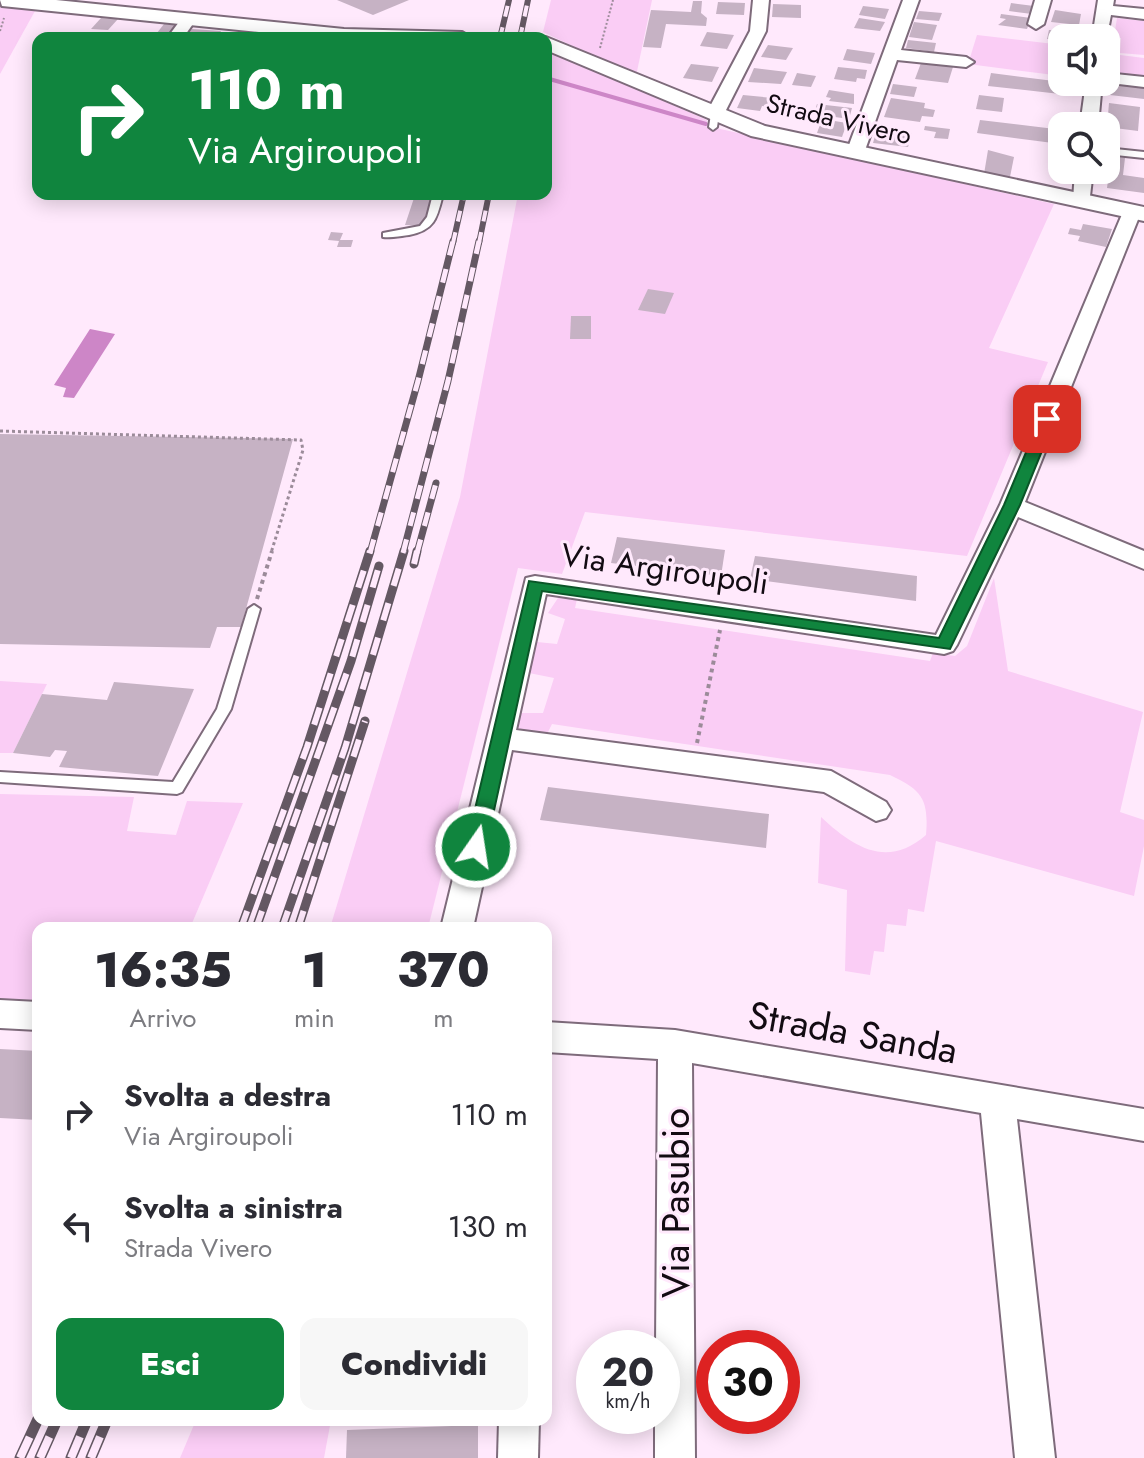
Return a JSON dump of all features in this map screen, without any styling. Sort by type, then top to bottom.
[{"type":"street","points":[[2,0],[77,5],[187,21],[310,32]]},
{"type":"street","points":[[714,120],[758,31],[761,0]]},
{"type":"street","points":[[855,153],[911,0]]},
{"type":"street","points":[[1036,24],[1043,0]]},
{"type":"street","points":[[1105,5],[1144,14]]},
{"type":"street","points":[[179,32],[187,21]]},
{"type":"street","name":"Strada Vivero","points":[[552,45],[596,62],[714,120],[1138,213],[1012,505],[944,645]]},
{"type":"street","points":[[891,54],[966,62]]},
{"type":"street","points":[[1120,79],[1144,82]]},
{"type":"street","points":[[1082,201],[1083,184]]},
{"type":"street","points":[[1012,505],[1144,561]]},
{"type":"street","name":"Via Argiroupoli","points":[[458,922],[535,584],[944,645]]},
{"type":"street","points":[[500,738],[831,782],[876,810]]},
{"type":"street","points":[[0,1014],[32,1016]]},
{"type":"street","name":"Strada Sanda","points":[[552,1037],[675,1045],[1144,1125]]},
{"type":"street","name":"Via Pasubio","points":[[675,1045],[675,1458]]},
{"type":"street","points":[[997,1099],[1035,1458]]},
{"type":"street","points":[[518,1458],[519,1426]]},
{"type":"lane","points":[[1120,152],[1144,155]]},
{"type":"lane","points":[[386,235],[426,228],[432,223],[437,200]]},
{"type":"lane","points":[[0,777],[177,788],[224,709],[254,609]]},
{"type":"path","points":[[596,62],[613,0]]},
{"type":"path","points":[[0,431],[301,440],[303,450],[254,609]]},
{"type":"path","points":[[692,763],[724,612]]},
{"type":"shaded area","points":[[551,0],[652,0],[636,76],[552,36],[552,32],[543,32]]},
{"type":"shaded area","points":[[0,3],[35,11],[0,74]]},
{"type":"shaded area","points":[[1117,18],[1144,21],[1144,55],[1120,53],[1120,24],[1116,24]]},
{"type":"shaded area","points":[[977,35],[1048,43],[1048,74],[968,64]]},
{"type":"shaded area","points":[[552,52],[707,120],[707,126],[1054,204],[989,348],[1048,362],[967,556],[585,512],[562,574],[518,568],[430,922],[332,922],[460,497],[517,200],[552,200]]},
{"type":"shaded area","points":[[1120,55],[1144,58],[1144,79],[1120,76]]},
{"type":"shaded area","points":[[90,329],[115,334],[74,398],[63,397],[66,388],[54,385]]},
{"type":"shaded area","points":[[994,578],[1008,671],[1143,712],[1120,812],[1144,820],[1144,846],[1134,896],[936,841],[924,912],[908,909],[906,926],[887,924],[884,952],[874,951],[870,975],[845,971],[847,890],[818,883],[821,817],[858,845],[884,852],[898,851],[926,835],[924,804],[910,786],[890,775],[552,724],[545,738],[518,729],[520,713],[543,713],[554,678],[529,673],[537,642],[557,644],[565,619],[548,613],[558,598],[577,599],[575,608],[930,661],[933,653],[955,656],[967,646]]},
{"type":"shaded area","points":[[0,681],[47,684],[13,753],[0,753]]},
{"type":"shaded area","points":[[0,794],[134,797],[127,831],[176,835],[187,801],[243,803],[193,922],[32,922],[32,1002],[0,1000]]},
{"type":"shaded area","points":[[193,1426],[330,1426],[324,1458],[180,1458]]},
{"type":"building","points":[[337,0],[409,0],[373,15]]},
{"type":"building","points":[[693,1],[702,1],[701,13],[707,18],[706,26],[666,24],[661,48],[643,47],[651,10],[691,12]]},
{"type":"building","points":[[718,2],[745,3],[744,15],[716,14]]},
{"type":"building","points":[[1011,3],[1034,6],[1032,14],[1009,11]]},
{"type":"building","points":[[773,4],[801,5],[801,18],[772,17]]},
{"type":"building","points":[[863,6],[889,9],[885,19],[859,15]]},
{"type":"building","points":[[1055,10],[1081,14],[1079,24],[1051,22]]},
{"type":"building","points":[[919,11],[942,13],[939,21],[916,19]]},
{"type":"building","points":[[1001,14],[1031,18],[1027,29],[998,25],[1006,19],[1000,18]]},
{"type":"building","points":[[101,18],[118,19],[108,30],[91,29]]},
{"type":"building","points":[[859,18],[885,22],[880,31],[854,28]]},
{"type":"building","points":[[914,22],[937,25],[932,40],[909,37]]},
{"type":"building","points":[[164,24],[178,25],[173,32],[158,32]]},
{"type":"building","points":[[192,29],[221,31],[220,32],[189,32]]},
{"type":"building","points":[[707,32],[734,35],[727,49],[700,46]]},
{"type":"building","points":[[908,40],[936,43],[934,52],[906,48]]},
{"type":"building","points":[[768,45],[793,48],[786,60],[761,57]]},
{"type":"building","points":[[847,49],[875,53],[871,64],[843,60]]},
{"type":"building","points":[[921,63],[953,67],[948,83],[915,79]]},
{"type":"building","points":[[691,64],[719,67],[712,82],[683,78]]},
{"type":"building","points":[[838,67],[867,70],[865,79],[857,78],[856,82],[834,79]]},
{"type":"building","points":[[754,68],[787,72],[781,84],[748,82]]},
{"type":"building","points":[[797,73],[816,76],[811,87],[792,85]]},
{"type":"building","points":[[991,73],[1048,80],[1048,93],[988,86]]},
{"type":"building","points":[[1120,82],[1144,85],[1144,99],[1118,96]]},
{"type":"building","points":[[893,84],[917,87],[914,97],[890,94]]},
{"type":"building","points":[[829,90],[854,94],[854,104],[829,101],[831,98],[826,97]]},
{"type":"building","points":[[743,95],[773,98],[769,107],[762,106],[760,111],[737,108]]},
{"type":"building","points":[[979,95],[1004,98],[1002,112],[976,109]]},
{"type":"building","points":[[891,98],[925,103],[924,108],[935,110],[933,117],[922,116],[920,122],[884,117]]},
{"type":"building","points":[[1109,103],[1140,107],[1138,131],[1120,129],[1120,112],[1108,112]]},
{"type":"building","points":[[817,104],[852,108],[849,119],[814,114]]},
{"type":"building","points":[[822,119],[847,123],[842,137],[817,133]]},
{"type":"building","points":[[980,120],[1048,128],[1048,142],[977,133]]},
{"type":"building","points":[[925,126],[950,129],[948,139],[934,138],[936,132],[924,130]]},
{"type":"building","points":[[877,129],[912,133],[908,147],[873,143]]},
{"type":"building","points":[[988,150],[1014,157],[1010,177],[984,174]]},
{"type":"building","points":[[1120,157],[1125,158],[1123,175],[1144,178],[1144,193],[1107,188],[1108,184],[1120,184]]},
{"type":"building","points":[[413,200],[434,200],[426,226],[405,225]]},
{"type":"building","points":[[1083,224],[1112,229],[1106,247],[1078,241],[1080,236],[1068,234],[1070,228],[1081,230]]},
{"type":"building","points":[[331,232],[343,233],[340,240],[353,240],[351,247],[337,247],[339,241],[328,240]]},
{"type":"building","points":[[648,289],[674,293],[665,314],[638,310]]},
{"type":"building","points":[[571,316],[591,316],[591,339],[570,339]]},
{"type":"building","points":[[0,434],[293,439],[241,627],[217,627],[210,648],[0,644]]},
{"type":"building","points":[[617,537],[725,550],[721,576],[611,563]]},
{"type":"building","points":[[755,556],[917,576],[916,601],[750,579]]},
{"type":"building","points":[[114,682],[194,689],[158,776],[59,767],[67,751],[55,750],[50,757],[13,753],[42,694],[107,700]]},
{"type":"building","points":[[548,787],[769,814],[766,848],[540,820]]},
{"type":"building","points":[[0,1049],[32,1051],[32,1120],[0,1118]]},
{"type":"building","points":[[478,1426],[478,1458],[346,1458],[347,1430]]},
{"type":"waterway","points":[[552,80],[706,124]]},
{"type":"railway","points":[[501,32],[509,0]]},
{"type":"railway","points":[[521,32],[528,0]]},
{"type":"railway","points":[[453,243],[463,200]]},
{"type":"railway","points":[[479,243],[488,200]]},
{"type":"railway","points":[[370,553],[453,241]]},
{"type":"railway","points":[[403,553],[448,381],[479,241]]},
{"type":"railway","points":[[417,553],[436,483]]},
{"type":"railway","points":[[243,922],[307,747],[370,551]]},
{"type":"railway","points":[[284,922],[345,748],[404,551]]},
{"type":"railway","points":[[414,564],[417,551]]},
{"type":"railway","points":[[258,922],[351,661],[379,566]]},
{"type":"railway","points":[[300,922],[365,721]]},
{"type":"railway","points":[[20,1458],[35,1426]]},
{"type":"railway","points":[[40,1458],[54,1426]]},
{"type":"railway","points":[[71,1458],[84,1426]]},
{"type":"railway","points":[[91,1458],[104,1426]]},
{"type":"route","points":[[476,847],[535,584],[944,645],[1012,505],[1047,419]]}]
